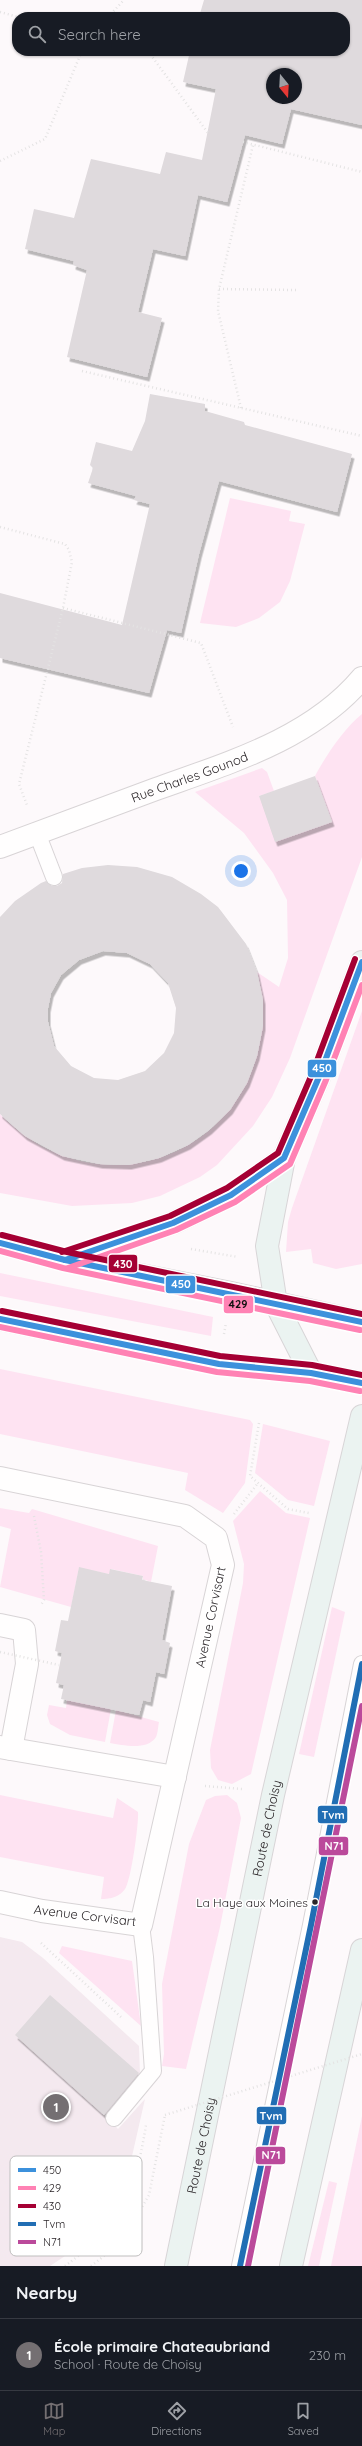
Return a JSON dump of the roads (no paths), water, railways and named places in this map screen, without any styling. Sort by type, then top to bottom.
[{"type":"main road","points":[[311,1373],[276,1304],[267,1246],[284,1158],[319,1077],[362,962]]},
{"type":"main road","points":[[65,1260],[173,1223],[231,1195],[284,1158]]},
{"type":"main road","points":[[0,1243],[65,1260],[362,1322]]},
{"type":"main road","points":[[0,1319],[219,1364],[311,1373],[362,1383]]},
{"type":"main road","name":"Route de Choisy","points":[[176,2266],[273,1794],[362,1416]]},
{"type":"main road","points":[[291,2266],[362,1950]]},
{"type":"street","name":"Rue Charles Gounod","points":[[0,847],[228,762],[283,738],[331,707],[362,678]]},
{"type":"street","name":"Avenue Corvisart","points":[[0,1478],[185,1516],[216,1538],[224,1565],[141,1924],[42,1911],[0,1902]]},
{"type":"street","points":[[0,1625],[24,1630],[27,1664],[5,1748],[175,1777]]},
{"type":"lane","points":[[37,833],[54,877]]},
{"type":"lane","points":[[240,2266],[311,1925],[362,1664]]},
{"type":"lane","points":[[114,2118],[153,2071],[146,1958],[141,1924]]},
{"type":"place","name":"La Haye aux Moines","points":[[315,1902]]},
{"type":"place","name":"École primaire Chateaubriand","points":[[56,2107]]}]
